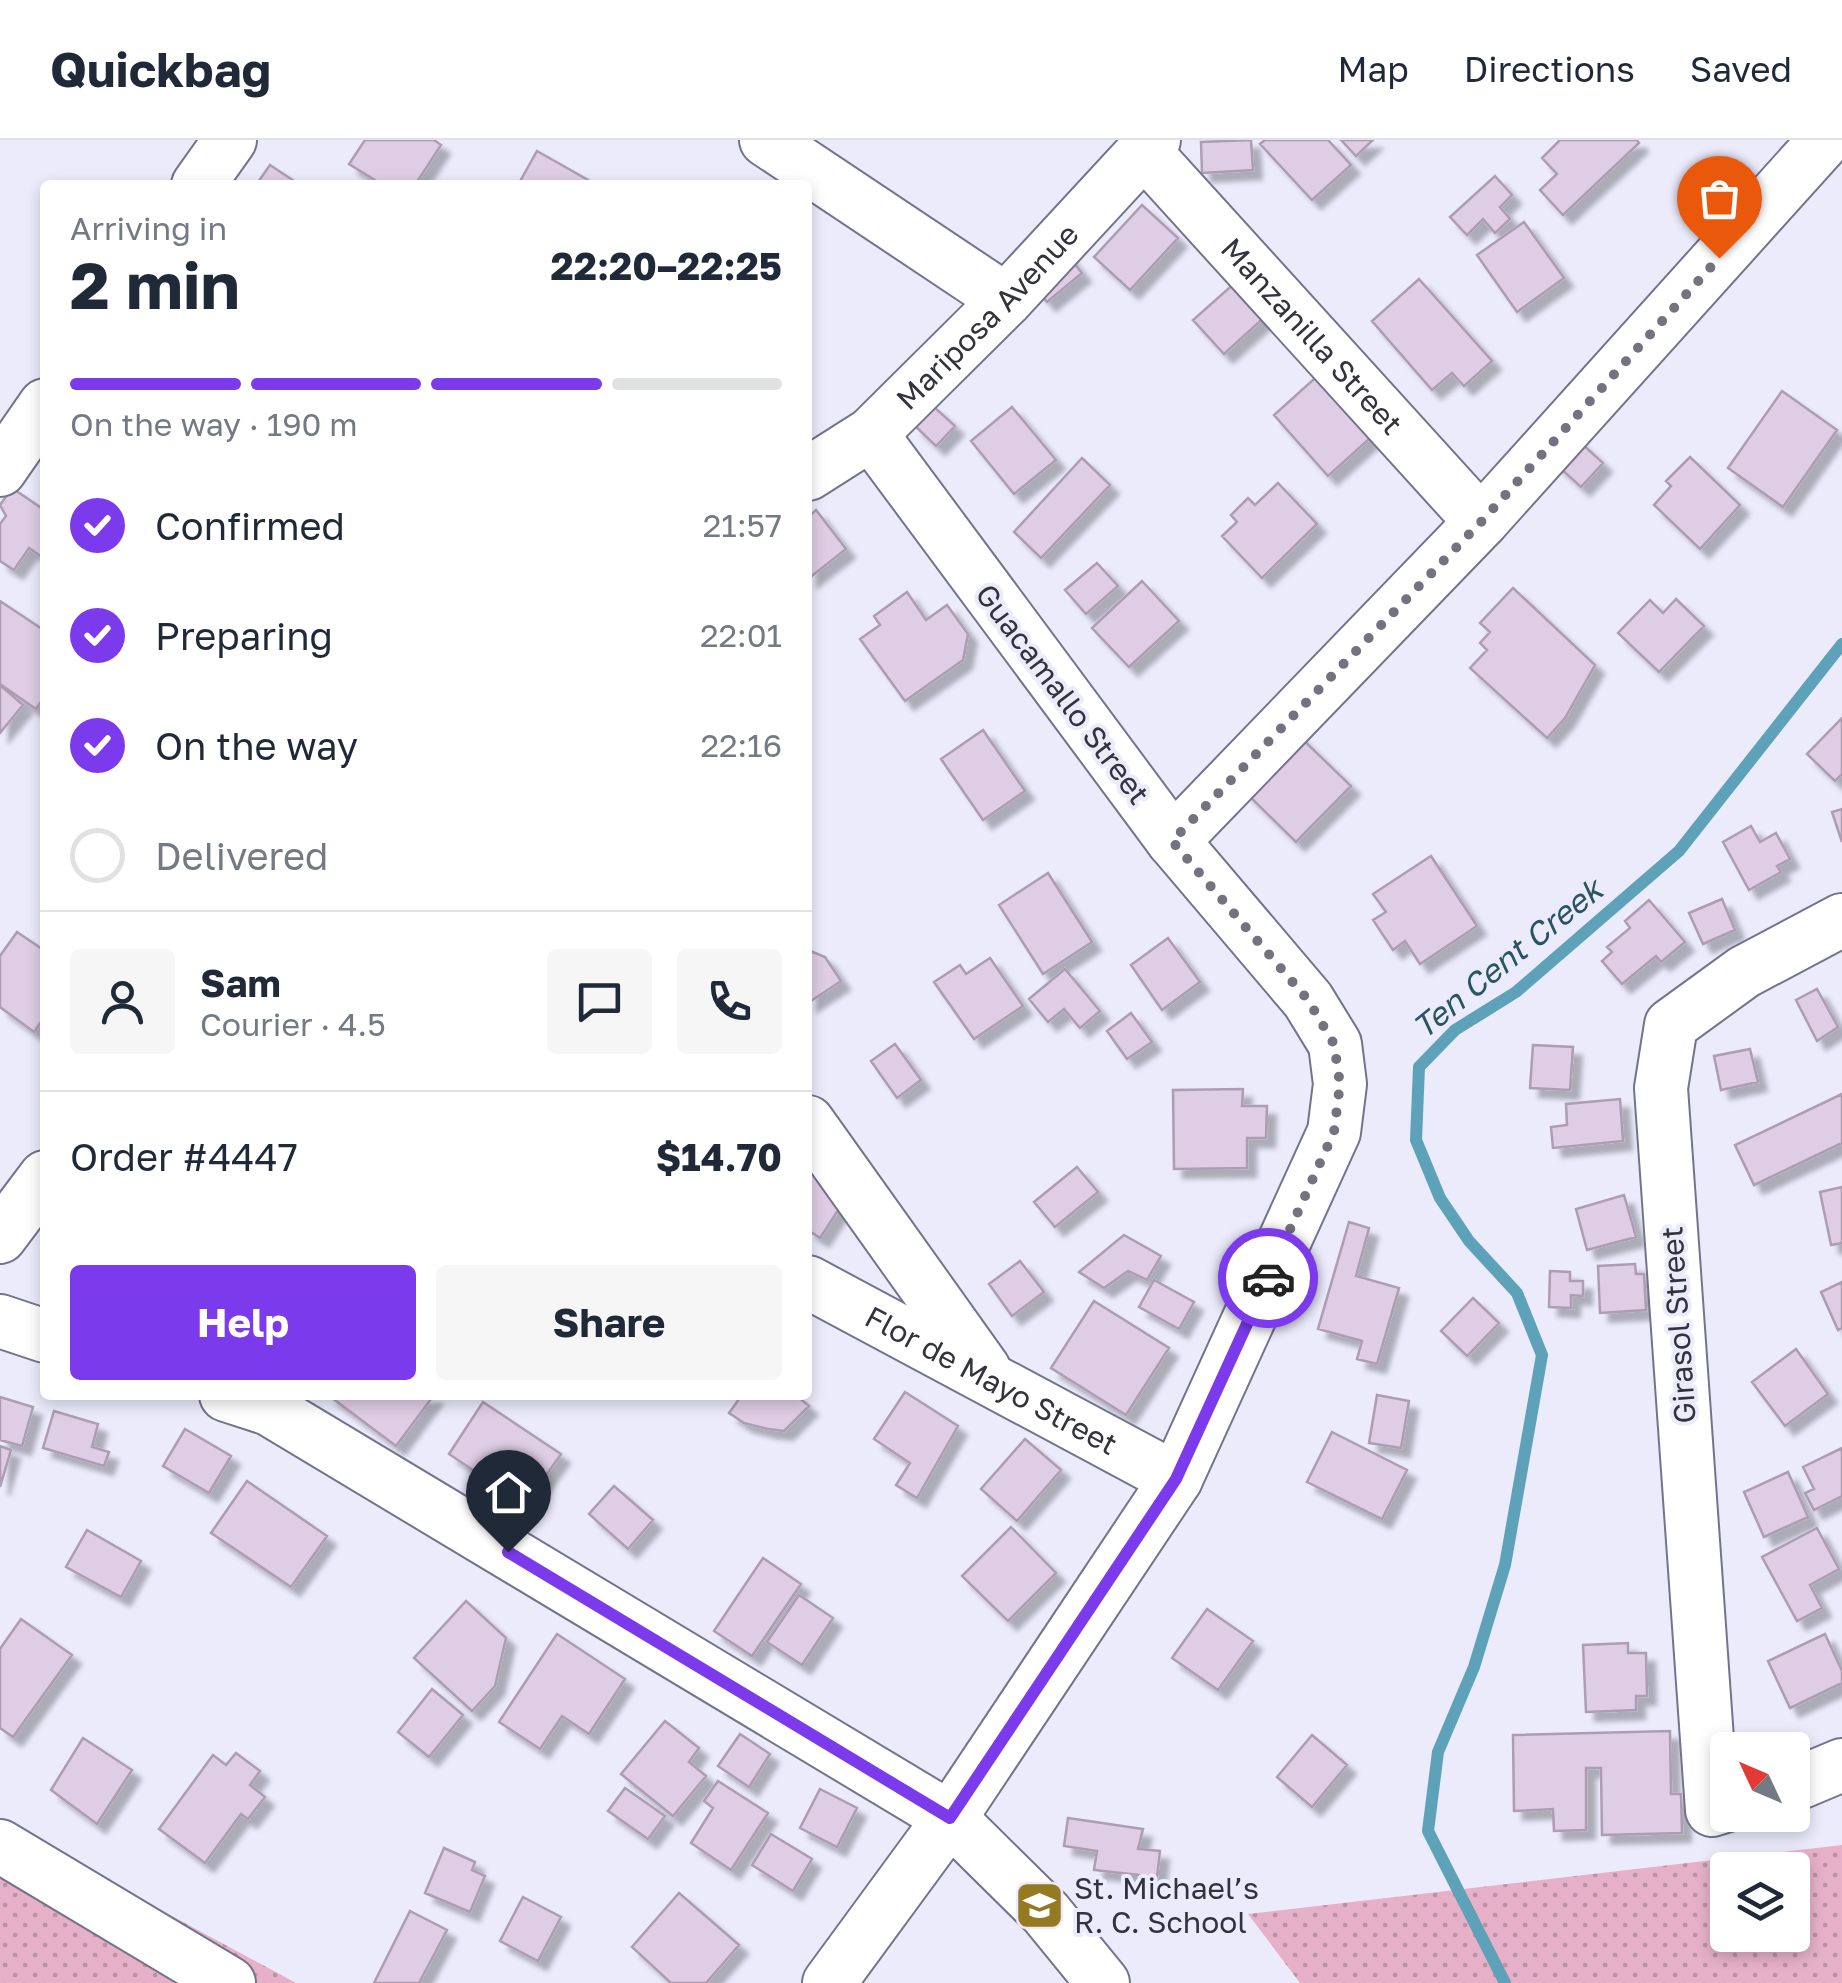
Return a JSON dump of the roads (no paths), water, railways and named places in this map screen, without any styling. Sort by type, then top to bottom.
[{"type":"street","points":[[202,180],[230,140]]},
{"type":"street","points":[[766,140],[1006,300]]},
{"type":"street","points":[[1172,841],[1481,522],[1825,140]]},
{"type":"street","name":"Mariposa Avenue","points":[[812,471],[870,434],[1006,300],[1149,146]]},
{"type":"street","name":"Manzanilla Street","points":[[1149,146],[1481,522]]},
{"type":"street","points":[[0,470],[40,412]]},
{"type":"street","name":"Guacamallo Street","points":[[870,434],[1172,841],[1308,1000],[1334,1044],[1340,1084],[1334,1132],[1176,1479]]},
{"type":"street","name":"Girasol Street","points":[[1710,1782],[1661,1088],[1672,1025],[1744,972],[1842,920]]},
{"type":"street","points":[[812,1128],[992,1381]]},
{"type":"street","points":[[0,1237],[40,1185]]},
{"type":"street","name":"Flor de Mayo Street","points":[[812,1284],[1176,1479]]},
{"type":"street","points":[[0,1321],[40,1334]]},
{"type":"street","points":[[241,1400],[269,1409],[950,1818],[1046,1913],[1103,1983]]},
{"type":"street","points":[[829,1983],[950,1818],[1176,1479]]},
{"type":"street","points":[[1810,1779],[1842,1766]]},
{"type":"street","points":[[0,1846],[229,1983]]},
{"type":"waterway","name":"Ten Cent Creek","points":[[1505,1983],[1428,1831],[1438,1752],[1474,1667],[1505,1565],[1542,1355],[1517,1293],[1469,1241],[1440,1198],[1416,1140],[1419,1067],[1455,1030],[1516,992],[1679,851],[1842,644]]},
{"type":"place","name":"St. Michael’s R. C. School","points":[[1039,1905]]}]
